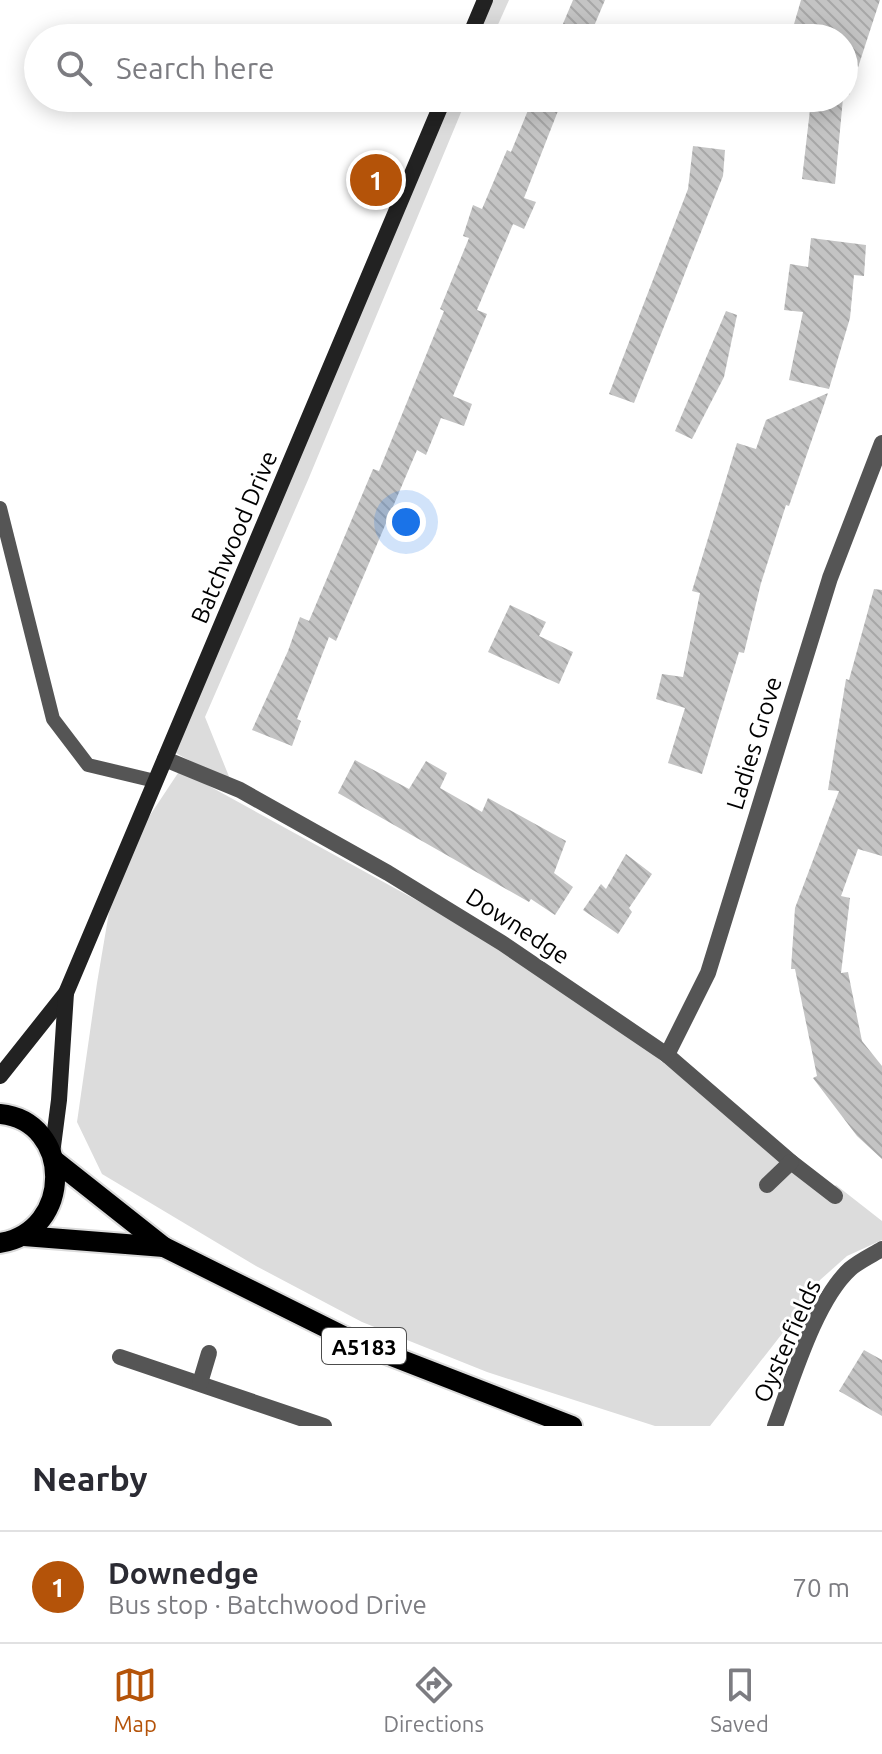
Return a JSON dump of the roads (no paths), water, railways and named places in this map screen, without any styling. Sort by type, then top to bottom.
[{"type":"main road","points":[[0,1114],[26,1123],[41,1137],[53,1157],[56,1181],[52,1202],[41,1221],[9,1243]]},
{"type":"main road","name":"A5183","points":[[53,1157],[164,1247],[353,1341],[572,1426]]},
{"type":"main road","name":"A5183","points":[[9,1243],[164,1247]]},
{"type":"street","points":[[475,24],[485,0]]},
{"type":"street","name":"Batchwood Drive","points":[[0,1076],[66,993],[438,112]]},
{"type":"street","name":"Ladies Grove","points":[[667,1055],[708,973],[830,578],[882,443]]},
{"type":"street","name":"Downedge","points":[[165,759],[240,790],[388,873],[502,943],[667,1055],[835,1196]]},
{"type":"street","name":"Batchwood Drive","points":[[53,1157],[66,993]]},
{"type":"street","points":[[767,1185],[791,1162]]},
{"type":"street","name":"Oysterfields","points":[[775,1426],[831,1291],[851,1268],[882,1249]]},
{"type":"street","points":[[200,1383],[209,1353]]},
{"type":"street","points":[[120,1357],[324,1426]]},
{"type":"lane","points":[[0,508],[53,719],[88,765],[155,781]]},
{"type":"place","name":"Downedge","points":[[376,180]]}]
